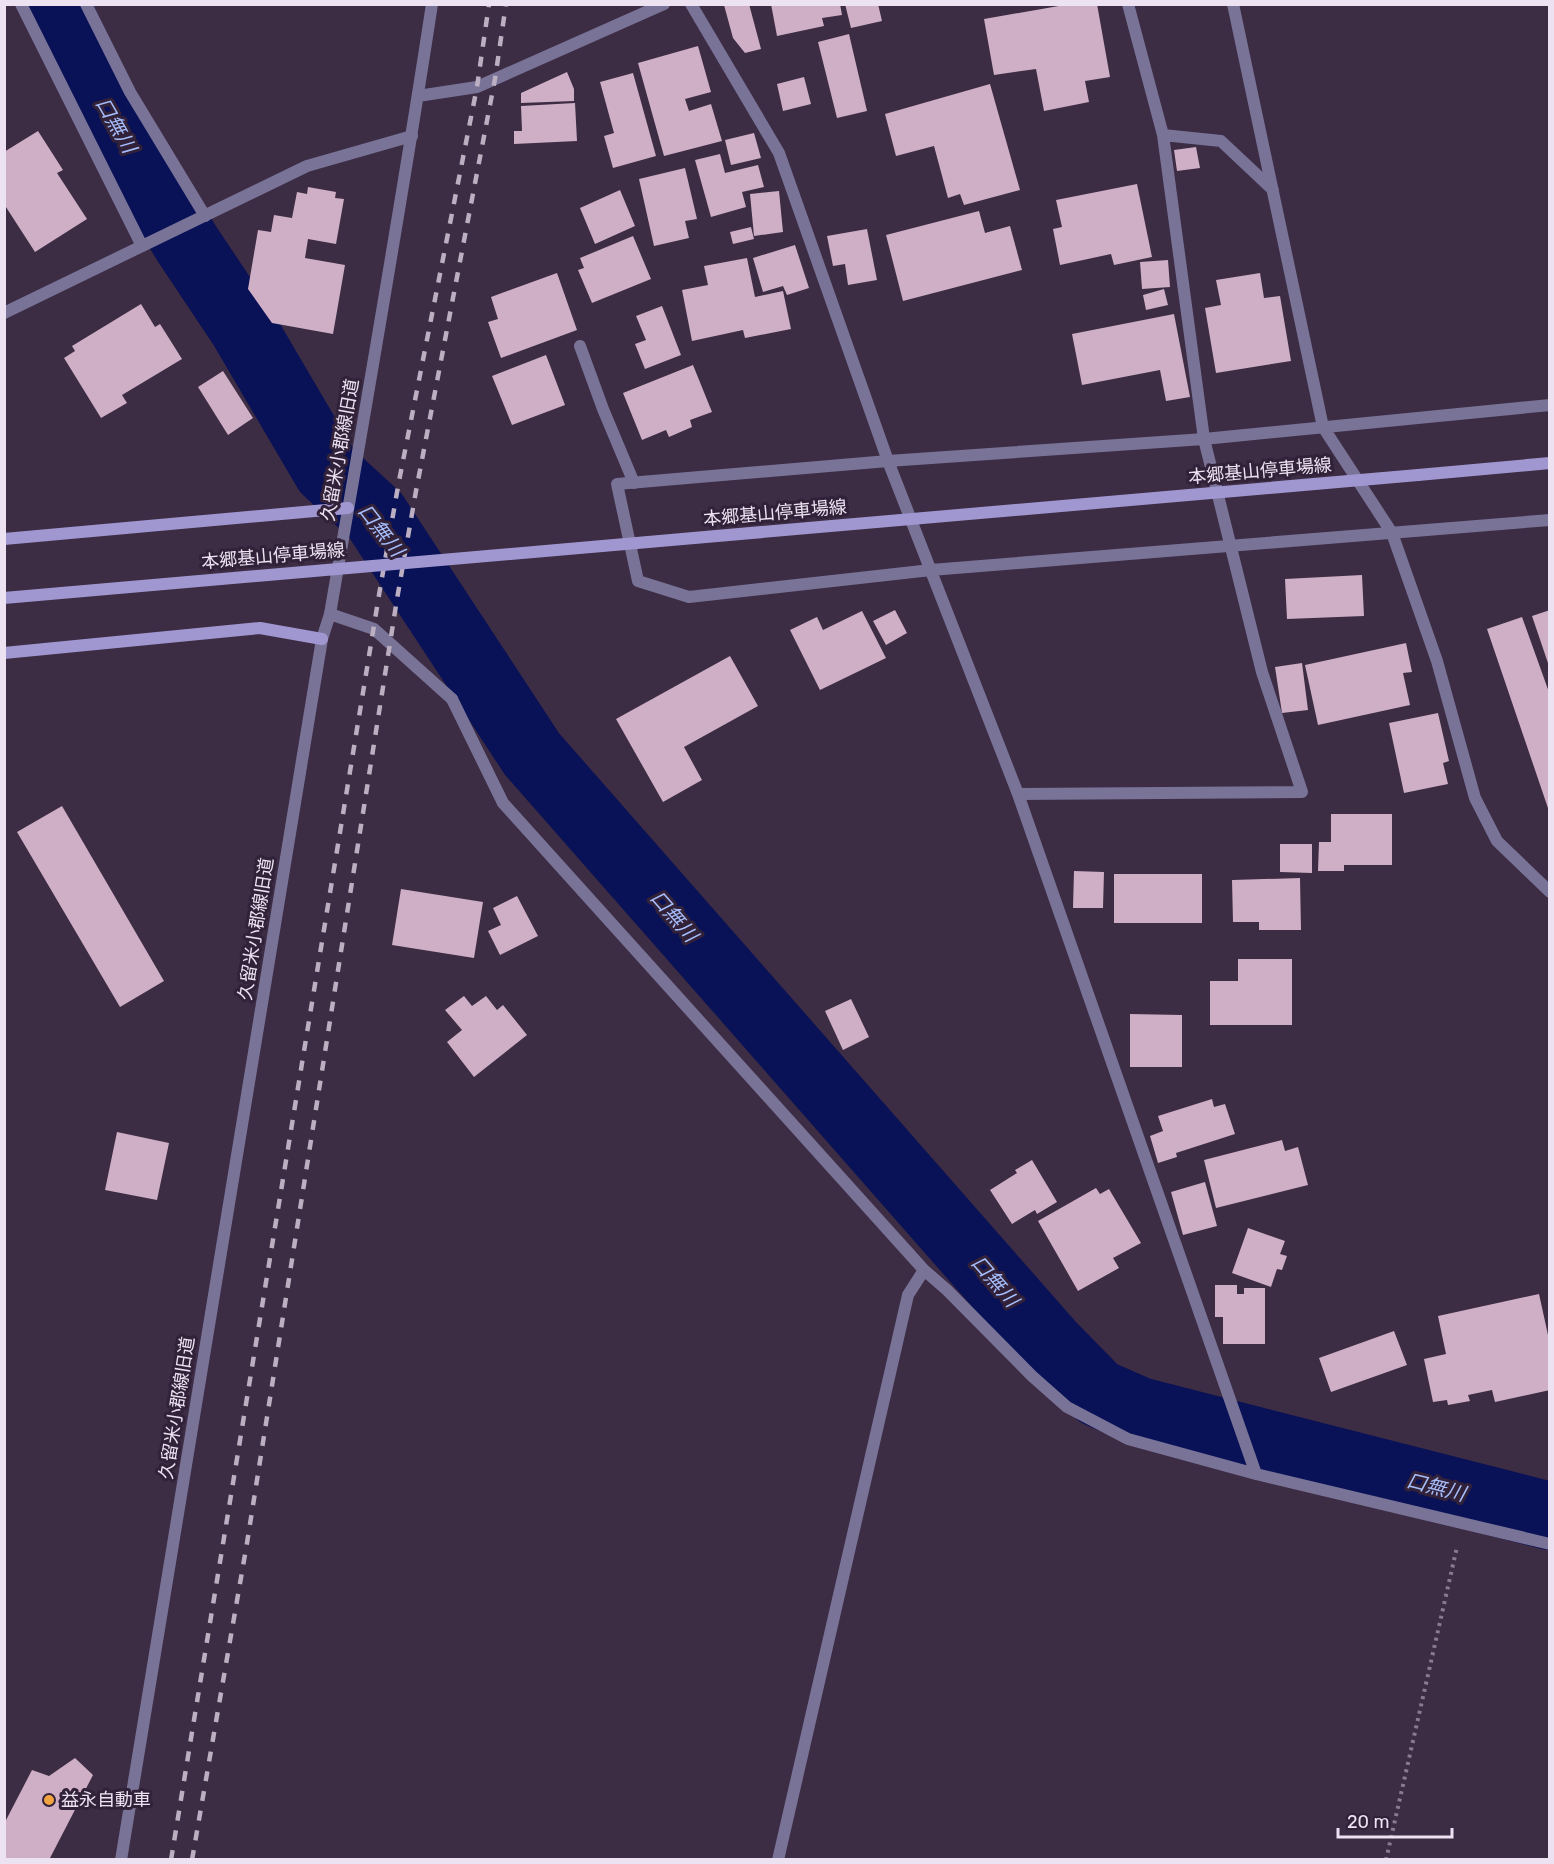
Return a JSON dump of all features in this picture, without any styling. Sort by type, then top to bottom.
[{"type":"main road","name":"本郷基山停車場線","points":[[4,598],[1550,463]]},
{"type":"main road","points":[[4,539],[348,508]]},
{"type":"main road","points":[[4,653],[260,628],[322,639]]},
{"type":"street","points":[[21,4],[142,246]]},
{"type":"street","points":[[86,4],[130,92],[205,216]]},
{"type":"street","name":"久留米小郡線旧道","points":[[121,1860],[322,639],[330,614],[359,448],[432,4]]},
{"type":"street","points":[[418,96],[477,87],[664,4]]},
{"type":"street","points":[[691,4],[779,153],[888,461],[1018,794],[1256,1474]]},
{"type":"street","points":[[1018,794],[1302,792],[1262,672],[1204,439],[1163,135],[1128,4]]},
{"type":"street","points":[[1233,4],[1323,427],[1392,533],[1437,661],[1474,798],[1497,841],[1550,892]]},
{"type":"street","points":[[1163,135],[1221,141],[1273,190]]},
{"type":"street","points":[[4,313],[307,166],[412,136]]},
{"type":"street","points":[[580,346],[634,483]]},
{"type":"street","points":[[1550,405],[1204,439],[888,461],[618,484],[638,581],[689,597],[931,570],[1550,520]]},
{"type":"street","points":[[330,614],[374,630],[452,699],[503,803],[924,1270],[947,1290],[1032,1376],[1067,1407],[1128,1439],[1256,1474],[1550,1544]]},
{"type":"street","points":[[778,1860],[908,1295],[924,1270]]},
{"type":"path","points":[[1386,1860],[1462,1523]]},
{"type":"building","points":[[749,4],[761,49],[745,53],[733,38],[724,5]]},
{"type":"building","points":[[771,4],[840,4],[842,15],[822,18],[824,26],[777,36]]},
{"type":"building","points":[[845,4],[878,4],[882,21],[851,28]]},
{"type":"building","points":[[1070,4],[1097,4],[1110,77],[1085,81],[1089,102],[1044,111],[1036,69],[994,75],[984,19]]},
{"type":"building","points":[[849,34],[867,111],[837,118],[818,42]]},
{"type":"building","points":[[698,46],[711,92],[685,99],[689,111],[711,104],[722,141],[664,156],[638,63]]},
{"type":"building","points":[[567,72],[574,89],[574,101],[521,103],[521,93]]},
{"type":"building","points":[[633,73],[656,156],[613,168],[604,136],[614,133],[600,82]]},
{"type":"building","points":[[804,77],[811,104],[783,111],[777,84]]},
{"type":"building","points":[[990,84],[1020,190],[964,205],[960,194],[948,198],[934,146],[896,156],[885,114]]},
{"type":"building","points":[[575,103],[577,141],[514,144],[514,131],[522,131],[521,106]]},
{"type":"building","points":[[38,131],[63,170],[57,173],[87,219],[35,252],[4,204],[4,152]]},
{"type":"building","points":[[754,133],[761,158],[731,165],[725,140]]},
{"type":"building","points":[[1196,147],[1200,168],[1177,171],[1174,150]]},
{"type":"building","points":[[720,154],[725,173],[758,165],[764,187],[742,192],[746,207],[711,217],[695,160]]},
{"type":"building","points":[[685,168],[697,219],[685,221],[689,238],[654,246],[639,179]]},
{"type":"building","points":[[1137,184],[1152,257],[1114,265],[1111,254],[1060,265],[1053,229],[1062,227],[1056,200]]},
{"type":"building","points":[[308,187],[336,192],[335,198],[344,199],[336,244],[308,239],[305,258],[345,265],[333,334],[272,323],[248,289],[258,230],[271,232],[274,215],[292,218],[297,192],[307,194]]},
{"type":"building","points":[[620,190],[635,226],[595,244],[580,208]]},
{"type":"building","points":[[779,191],[783,232],[754,236],[750,194]]},
{"type":"building","points":[[979,211],[985,233],[1010,226],[1022,270],[903,301],[886,235]]},
{"type":"building","points":[[751,227],[754,239],[733,244],[730,232]]},
{"type":"building","points":[[867,229],[877,280],[848,285],[845,264],[833,266],[827,236]]},
{"type":"building","points":[[633,236],[651,279],[592,303],[578,270],[584,268],[580,258]]},
{"type":"building","points":[[795,245],[809,288],[787,295],[783,286],[763,292],[753,258]]},
{"type":"building","points":[[747,258],[755,297],[783,291],[791,329],[745,338],[743,330],[692,341],[682,290],[708,285],[704,266]]},
{"type":"building","points":[[1168,260],[1170,287],[1142,289],[1140,262]]},
{"type":"building","points":[[557,273],[577,330],[501,358],[488,322],[498,319],[491,297]]},
{"type":"building","points":[[1260,273],[1264,298],[1280,296],[1291,361],[1216,373],[1205,308],[1221,305],[1216,280]]},
{"type":"building","points":[[1164,289],[1168,305],[1146,310],[1143,295]]},
{"type":"building","points":[[141,304],[155,327],[160,324],[182,359],[122,395],[127,403],[101,418],[64,358],[75,351],[72,346]]},
{"type":"building","points":[[662,306],[681,355],[645,369],[635,344],[646,340],[636,316]]},
{"type":"building","points":[[1174,314],[1190,397],[1166,401],[1160,370],[1082,385],[1072,334]]},
{"type":"building","points":[[546,355],[565,405],[512,425],[492,376]]},
{"type":"building","points":[[693,365],[712,412],[690,420],[692,427],[669,437],[666,430],[642,440],[623,393]]},
{"type":"building","points":[[223,371],[253,418],[228,435],[198,387]]},
{"type":"building","points":[[1362,575],[1364,616],[1287,619],[1285,579]]},
{"type":"building","points":[[895,610],[907,633],[886,645],[873,621]]},
{"type":"building","points":[[1550,610],[1550,666],[1549,666],[1532,616]]},
{"type":"building","points":[[862,611],[886,658],[820,690],[790,630],[817,617],[823,630]]},
{"type":"building","points":[[1522,617],[1550,695],[1549,811],[1487,629]]},
{"type":"building","points":[[1406,643],[1412,672],[1403,673],[1410,705],[1318,725],[1305,665]]},
{"type":"building","points":[[730,656],[758,706],[684,747],[702,780],[663,802],[616,719]]},
{"type":"building","points":[[1302,663],[1308,710],[1282,713],[1275,667]]},
{"type":"building","points":[[1438,713],[1449,761],[1443,763],[1448,784],[1404,793],[1389,723]]},
{"type":"building","points":[[62,806],[164,981],[120,1007],[17,832]]},
{"type":"building","points":[[1331,814],[1392,814],[1392,865],[1344,865],[1344,871],[1318,871],[1319,842],[1331,842]]},
{"type":"building","points":[[1280,844],[1312,844],[1312,873],[1280,872]]},
{"type":"building","points":[[1074,871],[1104,872],[1103,908],[1073,908]]},
{"type":"building","points":[[1114,874],[1202,874],[1202,923],[1114,923]]},
{"type":"building","points":[[1300,878],[1301,930],[1259,930],[1259,922],[1233,922],[1232,880]]},
{"type":"building","points":[[401,889],[483,902],[474,958],[392,945]]},
{"type":"building","points":[[517,896],[538,936],[500,955],[488,931],[501,925],[493,908]]},
{"type":"building","points":[[1238,959],[1292,959],[1292,1025],[1210,1025],[1210,981],[1238,981]]},
{"type":"building","points":[[464,996],[472,1006],[486,996],[497,1010],[503,1005],[527,1035],[474,1077],[447,1042],[462,1030],[445,1010]]},
{"type":"building","points":[[851,999],[869,1037],[843,1050],[825,1011]]},
{"type":"building","points":[[1130,1014],[1182,1015],[1182,1067],[1130,1067]]},
{"type":"building","points":[[1212,1099],[1214,1107],[1225,1104],[1235,1134],[1176,1153],[1177,1157],[1158,1163],[1150,1136],[1163,1131],[1158,1116]]},
{"type":"building","points":[[117,1132],[169,1143],[157,1200],[105,1190]]},
{"type":"building","points":[[1282,1140],[1285,1151],[1298,1147],[1308,1185],[1216,1208],[1204,1160]]},
{"type":"building","points":[[1032,1160],[1057,1202],[1037,1214],[1035,1210],[1012,1224],[990,1190],[1017,1173],[1015,1170]]},
{"type":"building","points":[[1205,1182],[1217,1226],[1183,1235],[1171,1192]]},
{"type":"building","points":[[1096,1188],[1100,1194],[1109,1189],[1141,1243],[1113,1258],[1119,1268],[1078,1291],[1038,1221]]},
{"type":"building","points":[[1248,1228],[1285,1241],[1280,1254],[1287,1256],[1282,1270],[1277,1269],[1271,1287],[1232,1273]]},
{"type":"building","points":[[1215,1285],[1237,1285],[1237,1294],[1244,1294],[1244,1288],[1265,1288],[1265,1344],[1223,1344],[1223,1317],[1215,1317]]},
{"type":"building","points":[[1539,1294],[1550,1344],[1550,1390],[1495,1402],[1492,1390],[1468,1395],[1470,1401],[1448,1405],[1447,1400],[1433,1402],[1424,1359],[1446,1354],[1438,1316]]},
{"type":"building","points":[[1394,1331],[1407,1365],[1331,1392],[1319,1358]]},
{"type":"building","name":"益永自動車","points":[[75,1758],[93,1775],[49,1860],[4,1860],[4,1824],[32,1770],[49,1776]]},
{"type":"waterway","name":"口無川","points":[[55,4],[110,118],[187,244],[243,328],[327,471],[375,515],[532,754],[1050,1344],[1098,1393],[1139,1411],[1550,1516]]},
{"type":"railway","points":[[171,1860],[380,589],[399,481],[477,87],[489,4]]},
{"type":"railway","points":[[192,1860],[247,1543],[397,599],[495,79],[506,4]]},
{"type":"place","name":"益永自動車","points":[[49,1800]]}]
